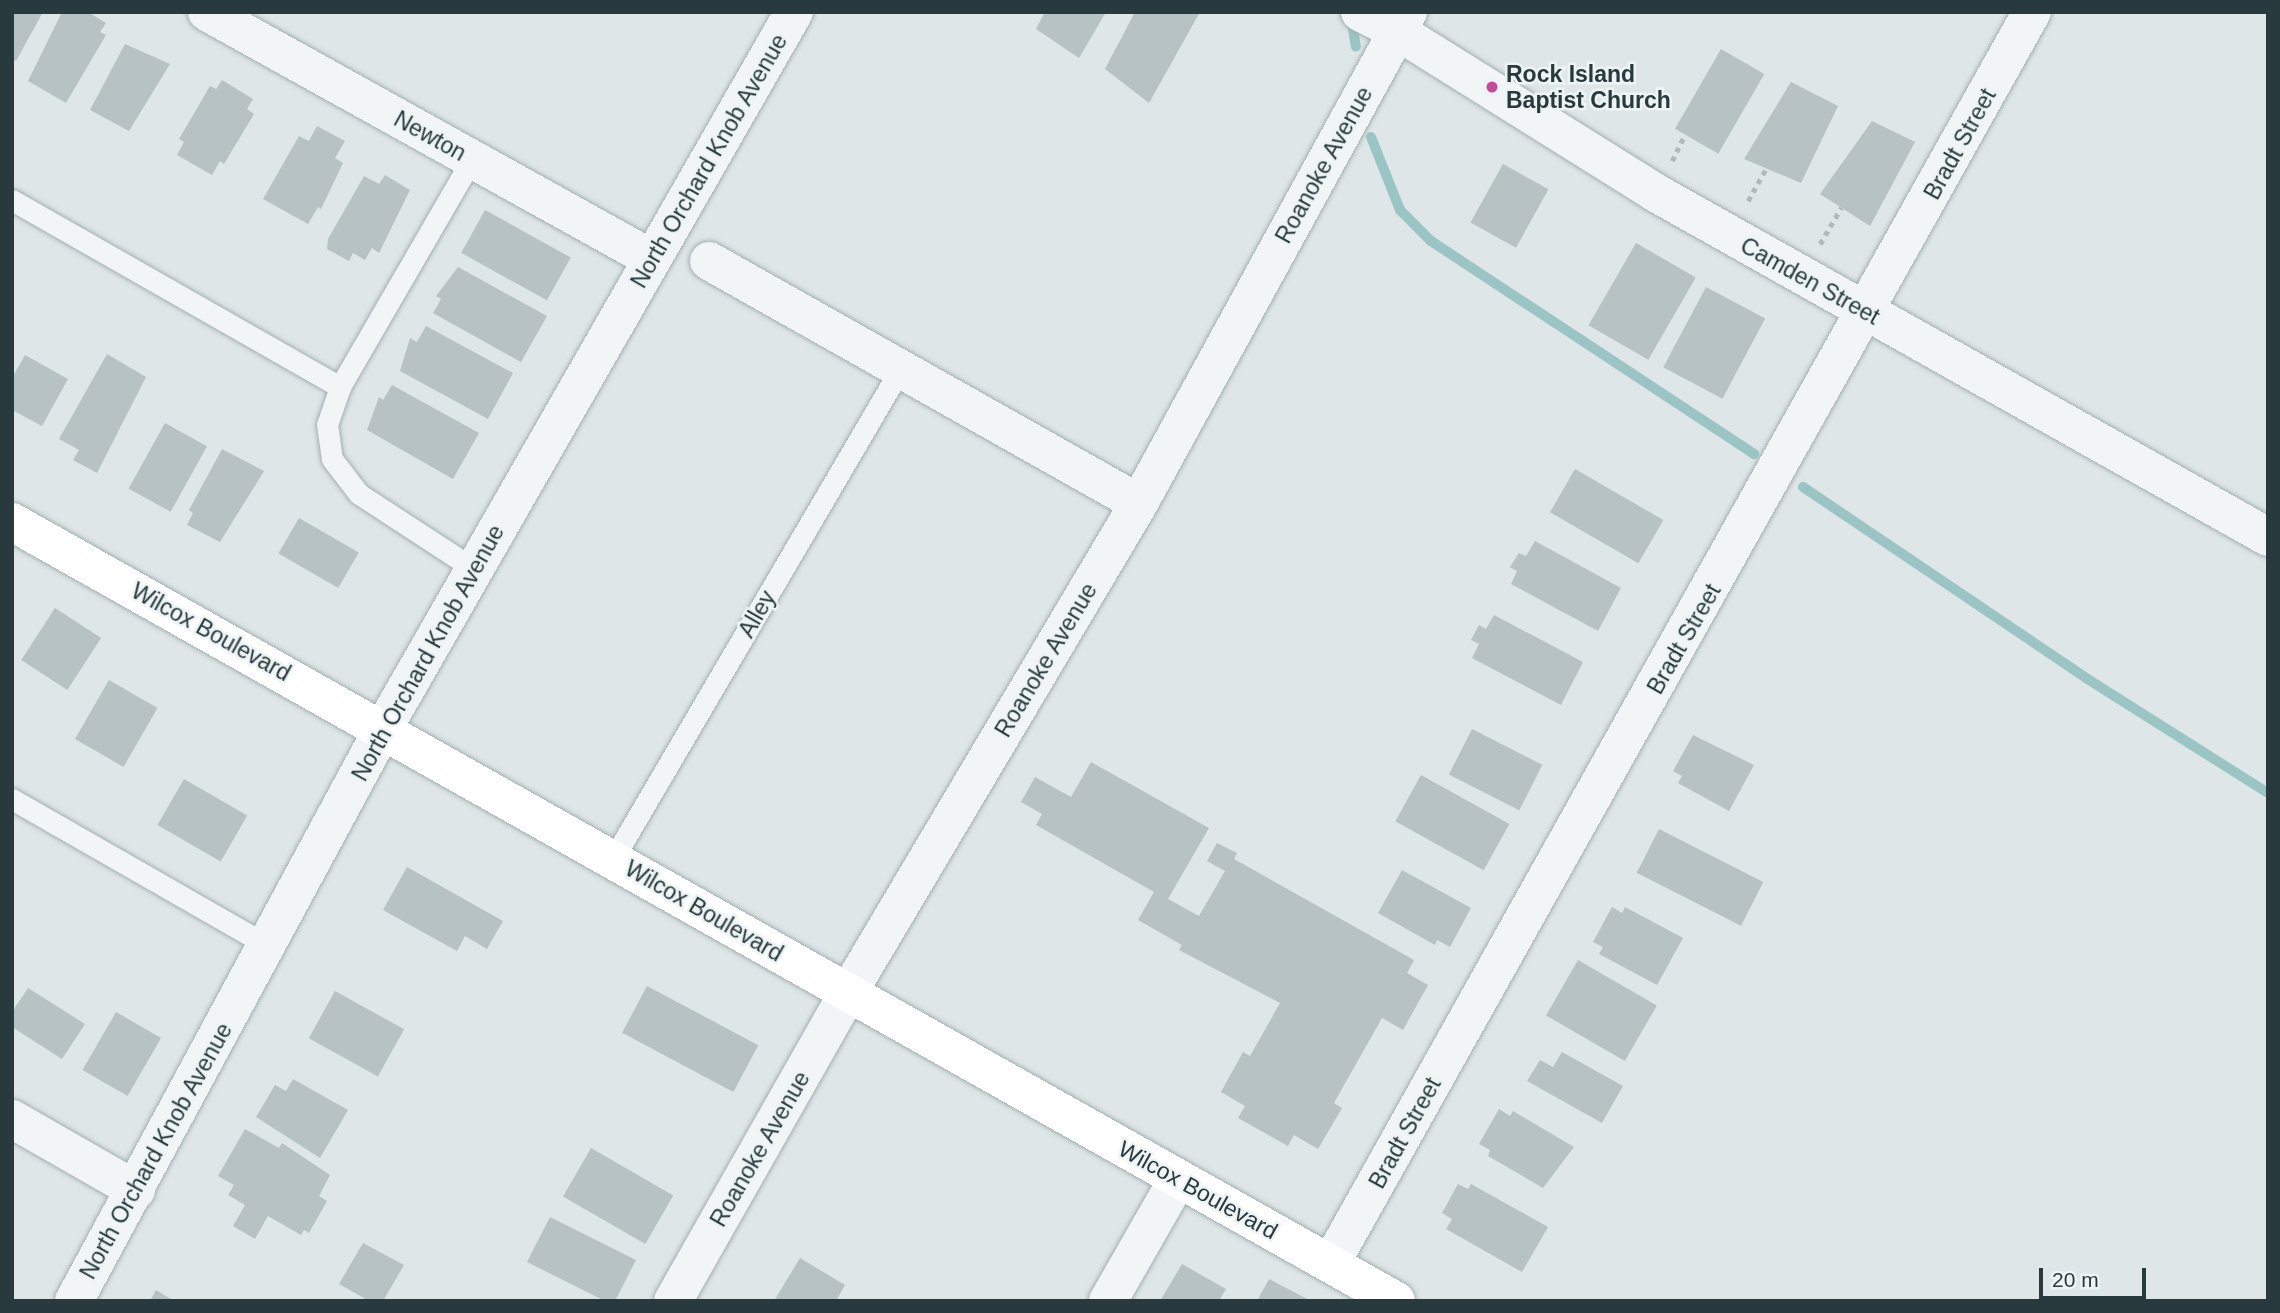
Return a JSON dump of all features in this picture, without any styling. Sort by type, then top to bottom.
[{"type":"main road","name":"Wilcox Boulevard","points":[[12,522],[384,727],[848,993],[1396,1301]]},
{"type":"street","name":"Newton","points":[[207,12],[652,258]]},
{"type":"street","name":"North Orchard Knob Avenue","points":[[74,1301],[384,727],[794,12]]},
{"type":"street","name":"Camden Street","points":[[1360,12],[1402,21],[1656,193],[2268,537]]},
{"type":"street","name":"Bradt Street","points":[[1331,1263],[1868,313],[2032,12]]},
{"type":"street","name":"Roanoke Avenue","points":[[673,1301],[848,993],[1139,503],[1402,21]]},
{"type":"street","points":[[709,261],[1139,503]]},
{"type":"street","points":[[12,1119],[136,1190]]},
{"type":"street","points":[[1108,1301],[1178,1179]]},
{"type":"lane","points":[[472,159],[340,387],[327,424],[332,459],[359,494],[474,569]]},
{"type":"lane","points":[[12,200],[340,387]]},
{"type":"lane","name":"Alley","points":[[613,859],[901,368]]},
{"type":"lane","points":[[12,799],[267,945]]},
{"type":"building","points":[[12,12],[43,12],[16,61],[12,59]]},
{"type":"building","points":[[62,12],[88,12],[106,23],[100,32],[106,35],[66,103],[28,81]]},
{"type":"building","points":[[1045,12],[1106,12],[1079,58],[1036,29]]},
{"type":"building","points":[[1135,12],[1200,12],[1149,103],[1105,69]]},
{"type":"building","points":[[125,44],[170,64],[129,131],[90,110]]},
{"type":"building","points":[[1721,49],[1764,74],[1718,154],[1675,129]]},
{"type":"building","points":[[222,80],[253,99],[247,109],[254,114],[224,164],[220,161],[212,175],[177,155],[184,142],[179,139],[210,86],[216,89]]},
{"type":"building","points":[[1791,82],[1838,106],[1801,183],[1744,159]]},
{"type":"building","points":[[1872,121],[1915,142],[1870,226],[1820,194]]},
{"type":"building","points":[[317,126],[345,141],[335,158],[343,163],[321,209],[318,207],[308,224],[263,199],[299,136],[309,141]]},
{"type":"building","points":[[1503,164],[1548,189],[1516,248],[1471,223]]},
{"type":"building","points":[[385,175],[410,190],[379,253],[372,248],[365,260],[353,253],[349,261],[327,249],[328,239],[364,176],[379,184]]},
{"type":"building","points":[[485,210],[571,258],[547,300],[461,253]]},
{"type":"building","points":[[1636,243],[1696,278],[1648,360],[1588,325]]},
{"type":"building","points":[[458,267],[547,316],[521,362],[433,313],[441,299],[436,296]]},
{"type":"building","points":[[1706,287],[1765,318],[1722,399],[1663,367]]},
{"type":"building","points":[[426,326],[513,373],[488,419],[400,371],[410,338],[417,342]]},
{"type":"building","points":[[107,354],[146,377],[97,473],[73,460],[79,450],[59,439]]},
{"type":"building","points":[[25,355],[68,379],[42,426],[12,410],[12,378]]},
{"type":"building","points":[[392,385],[479,433],[453,479],[367,430],[379,397],[383,400]]},
{"type":"building","points":[[165,423],[207,446],[171,512],[129,489]]},
{"type":"building","points":[[222,449],[264,471],[220,542],[187,525],[193,513],[189,510]]},
{"type":"building","points":[[1575,469],[1663,520],[1638,563],[1550,512]]},
{"type":"building","points":[[299,518],[359,552],[338,588],[278,554]]},
{"type":"building","points":[[1535,541],[1621,588],[1598,631],[1511,584],[1517,571],[1510,567],[1519,553],[1526,556]]},
{"type":"building","points":[[55,608],[101,638],[67,690],[21,660]]},
{"type":"building","points":[[1494,615],[1583,662],[1561,705],[1472,658],[1479,644],[1471,640],[1479,625],[1486,629]]},
{"type":"building","points":[[109,680],[157,708],[123,767],[75,739]]},
{"type":"building","points":[[1472,729],[1542,765],[1519,810],[1449,774]]},
{"type":"building","points":[[1693,735],[1754,765],[1729,811],[1678,783],[1682,776],[1673,771]]},
{"type":"building","points":[[1091,762],[1209,828],[1168,899],[1199,916],[1225,871],[1207,861],[1217,843],[1237,853],[1234,859],[1414,960],[1407,973],[1428,985],[1403,1030],[1382,1018],[1334,1103],[1342,1108],[1318,1149],[1294,1135],[1288,1146],[1238,1118],[1245,1106],[1221,1092],[1243,1052],[1250,1056],[1280,1003],[1179,950],[1182,945],[1138,920],[1154,892],[1036,825],[1042,814],[1021,802],[1035,777],[1071,797]]},
{"type":"building","points":[[1421,775],[1509,824],[1484,870],[1395,821]]},
{"type":"building","points":[[184,779],[247,816],[221,861],[158,825]]},
{"type":"building","points":[[1659,829],[1763,882],[1741,926],[1637,873]]},
{"type":"building","points":[[407,867],[503,921],[487,949],[465,936],[457,951],[383,910]]},
{"type":"building","points":[[1402,870],[1471,908],[1450,947],[1437,940],[1435,945],[1378,913]]},
{"type":"building","points":[[1612,907],[1622,913],[1625,907],[1683,938],[1657,985],[1599,954],[1603,947],[1593,942]]},
{"type":"building","points":[[1578,960],[1657,1006],[1625,1061],[1546,1015]]},
{"type":"building","points":[[647,986],[758,1045],[733,1092],[622,1033]]},
{"type":"building","points":[[28,988],[85,1024],[62,1059],[12,1027],[12,1012]]},
{"type":"building","points":[[335,991],[404,1029],[378,1077],[309,1038]]},
{"type":"building","points":[[116,1012],[161,1038],[128,1096],[83,1070]]},
{"type":"building","points":[[1562,1052],[1623,1086],[1602,1123],[1527,1081],[1540,1060],[1553,1067]]},
{"type":"building","points":[[293,1079],[348,1110],[320,1158],[256,1117],[275,1085],[286,1091]]},
{"type":"building","points":[[1499,1109],[1510,1116],[1513,1111],[1574,1147],[1543,1188],[1488,1156],[1490,1150],[1479,1144]]},
{"type":"building","points":[[245,1129],[279,1148],[282,1143],[330,1175],[319,1196],[327,1201],[309,1233],[304,1230],[301,1235],[268,1216],[255,1239],[233,1226],[245,1205],[228,1195],[234,1185],[218,1176]]},
{"type":"building","points":[[591,1148],[673,1196],[645,1244],[563,1196]]},
{"type":"building","points":[[1458,1184],[1468,1189],[1471,1184],[1548,1227],[1522,1272],[1446,1229],[1452,1219],[1442,1213]]},
{"type":"building","points":[[550,1217],[636,1260],[615,1301],[605,1301],[527,1262]]},
{"type":"building","points":[[363,1243],[404,1265],[383,1301],[369,1301],[339,1284]]},
{"type":"building","points":[[800,1258],[845,1285],[836,1301],[774,1301]]},
{"type":"building","points":[[1182,1264],[1226,1289],[1219,1301],[1160,1301]]},
{"type":"building","points":[[1269,1279],[1311,1301],[1257,1301]]},
{"type":"building","points":[[156,1290],[174,1301],[150,1301]]},
{"type":"waterway","points":[[1351,16],[1356,47]]},
{"type":"waterway","points":[[1371,137],[1400,210],[1431,241],[1754,454]]},
{"type":"waterway","points":[[1803,487],[2086,678],[2268,793]]},
{"type":"place","name":"Rock Island Baptist Church","points":[[1492,87]]}]
